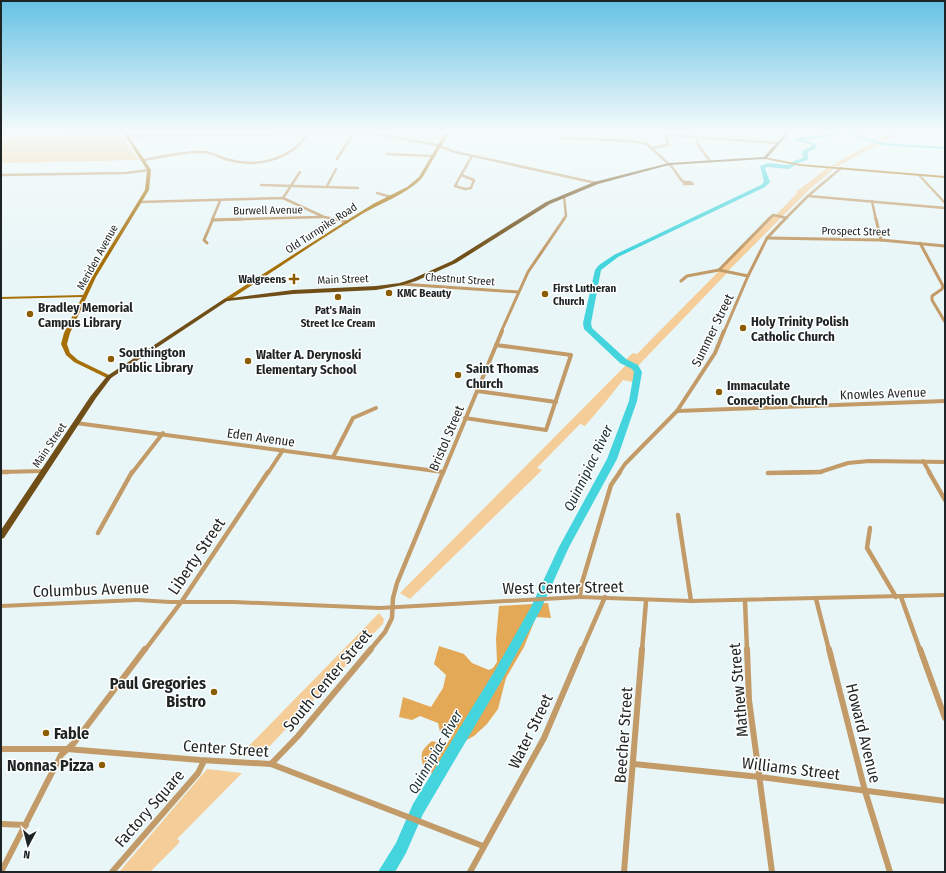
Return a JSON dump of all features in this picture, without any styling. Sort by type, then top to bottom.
[{"type":"highway","name":"Main Street","points":[[1,536],[43,471],[97,392],[109,377],[226,300],[293,292],[376,288],[401,284],[414,280],[454,262],[548,203],[596,183],[639,172]]},
{"type":"main road","name":"Meriden Avenue","points":[[109,377],[76,361],[68,354],[64,344],[67,333],[105,257],[146,190],[149,172]]},
{"type":"main road","name":"Old Turnpike Road","points":[[226,300],[347,222],[414,184],[424,172]]},
{"type":"main road","points":[[883,172],[945,177]]},
{"type":"main road","points":[[1,298],[85,296]]},
{"type":"street","points":[[1,175],[136,172]]},
{"type":"street","points":[[283,198],[300,172]]},
{"type":"street","points":[[327,186],[335,172]]},
{"type":"street","points":[[460,175],[474,180],[471,188],[465,189],[454,186],[460,175],[462,172]]},
{"type":"street","points":[[544,172],[596,183]]},
{"type":"street","points":[[675,172],[682,181],[685,182]]},
{"type":"street","name":"Summer Street","points":[[580,597],[581,586],[611,485],[625,464],[677,412],[715,353],[748,276],[767,238],[808,196],[837,172]]},
{"type":"street","points":[[919,175],[945,203]]},
{"type":"street","points":[[261,185],[358,188]]},
{"type":"street","points":[[377,193],[391,197]]},
{"type":"street","name":"Bristol Street","points":[[392,607],[397,583],[518,292],[528,272],[566,216],[564,196]]},
{"type":"street","points":[[808,196],[945,208]]},
{"type":"street","points":[[140,202],[283,198],[324,217],[347,222]]},
{"type":"street","points":[[206,243],[204,240],[220,200]]},
{"type":"street","points":[[872,202],[881,240]]},
{"type":"street","points":[[718,270],[773,215],[786,218]]},
{"type":"street","name":"Burwell Avenue","points":[[213,220],[324,217]]},
{"type":"street","name":"Prospect Street","points":[[767,238],[881,240],[945,246]]},
{"type":"street","points":[[920,243],[943,286],[942,289],[932,296],[932,300],[945,322]]},
{"type":"street","points":[[681,281],[687,276],[718,270],[748,276]]},
{"type":"street","name":"Chestnut Street","points":[[401,284],[518,292]]},
{"type":"street","points":[[466,418],[546,430],[571,355],[496,345]]},
{"type":"street","points":[[477,391],[556,402]]},
{"type":"street","name":"Knowles Avenue","points":[[677,412],[945,401]]},
{"type":"street","points":[[333,457],[353,418],[376,408]]},
{"type":"street","name":"Eden Avenue","points":[[76,423],[163,433],[443,472]]},
{"type":"street","points":[[98,533],[129,476],[163,433]]},
{"type":"street","name":"Liberty Street","points":[[1,872],[61,755],[74,744],[182,602],[282,450]]},
{"type":"street","points":[[923,461],[945,500]]},
{"type":"street","points":[[768,473],[820,472],[855,462],[945,462]]},
{"type":"street","points":[[1,472],[43,471]]},
{"type":"street","points":[[678,515],[691,601]]},
{"type":"street","points":[[870,528],[867,548],[899,597],[945,718]]},
{"type":"street","name":"West Center Street","points":[[182,602],[392,607],[580,597],[605,597],[646,601],[745,601],[945,595]]},
{"type":"street","name":"Water Street","points":[[470,872],[544,738],[605,597]]},
{"type":"street","name":"Howard Avenue","points":[[816,599],[865,791],[890,872]]},
{"type":"street","name":"Columbus Avenue","points":[[1,606],[110,600],[182,602]]},
{"type":"street","name":"Beecher Street","points":[[624,872],[634,764],[646,601]]},
{"type":"street","name":"Mathew Street","points":[[745,601],[749,700],[772,872]]},
{"type":"street","name":"South Center Street","points":[[271,764],[298,736],[385,632],[392,618],[392,607]]},
{"type":"street","name":"Center Street","points":[[1,749],[67,749],[271,764],[483,846]]},
{"type":"street","name":"Factory Square","points":[[112,872],[198,773],[204,760]]},
{"type":"street","name":"Williams Street","points":[[634,764],[760,777],[945,801]]},
{"type":"street","points":[[1,824],[26,825]]},
{"type":"shaded area","points":[[822,172],[831,172],[811,188],[728,271],[721,269],[774,215],[776,215],[797,193],[796,192]]},
{"type":"shaded area","points":[[719,271],[728,272],[634,370],[638,371],[637,377],[633,377],[633,382],[623,380],[585,426],[580,424],[537,468],[542,470],[410,599],[400,593],[627,364],[624,361],[633,353],[637,354]]},
{"type":"shaded area","points":[[548,603],[551,618],[536,617],[524,647],[506,678],[498,709],[487,724],[474,736],[461,743],[423,813],[411,810],[434,774],[424,769],[422,760],[423,750],[432,741],[446,745],[454,733],[440,732],[438,723],[420,716],[412,720],[399,717],[403,697],[431,707],[443,688],[446,675],[434,664],[439,646],[464,654],[472,663],[489,670],[493,668],[497,662],[496,639],[499,606]]},
{"type":"shaded area","points":[[379,613],[384,619],[383,624],[356,651],[357,654],[265,751],[238,757]]},
{"type":"shaded area","points":[[207,769],[242,773],[177,839],[180,841],[178,844],[150,872],[119,872]]},
{"type":"waterway","name":"Quinnipiac River","points":[[386,872],[401,848],[418,809],[498,676],[536,608],[564,547],[612,459],[633,401],[638,372],[635,367],[623,361],[588,329],[587,323],[598,270],[601,266],[616,256],[763,186],[767,182],[764,172]]},
{"type":"place","name":"Walgreens","points":[[294,279]]},
{"type":"place","name":"KMC Beauty","points":[[389,293]]},
{"type":"place","name":"First Lutheran Church","points":[[545,294]]},
{"type":"place","name":"Pat's Main Street Ice Cream","points":[[338,297]]},
{"type":"place","name":"Bradley Memorial Campus Library","points":[[30,314]]},
{"type":"place","name":"Holy Trinity Polish Catholic Church","points":[[743,328]]},
{"type":"place","name":"Southington Public Library","points":[[111,359]]},
{"type":"place","name":"Walter A. Derynoski Elementary School","points":[[248,361]]},
{"type":"place","name":"Saint Thomas Church","points":[[458,375]]},
{"type":"place","name":"Immaculate Conception Church","points":[[719,392]]},
{"type":"place","name":"Paul Gregories Bistro","points":[[214,692]]},
{"type":"place","name":"Fable","points":[[46,733]]},
{"type":"place","name":"Nonnas Pizza","points":[[102,765]]}]
